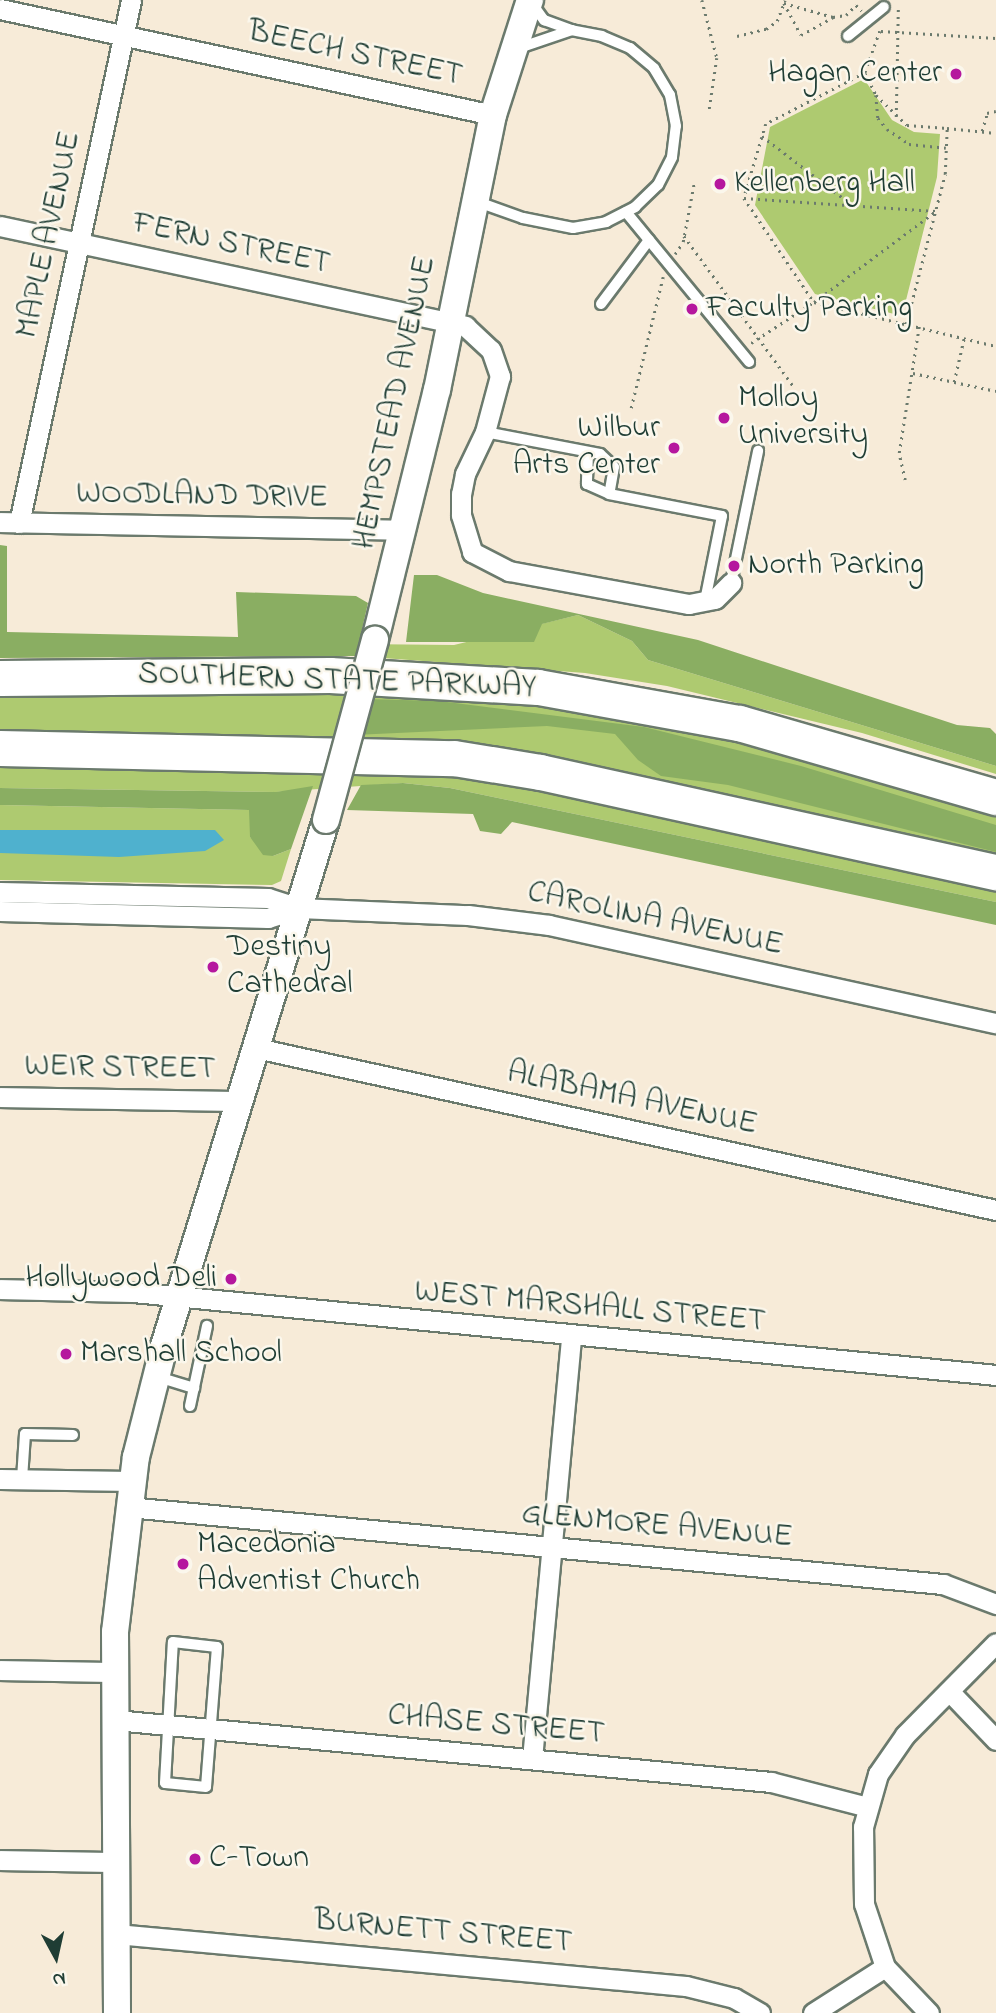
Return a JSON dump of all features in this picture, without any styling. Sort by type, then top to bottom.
[{"type":"highway","name":"SOUTHERN STATE PARKWAY","points":[[0,678],[330,675],[538,687],[739,723],[996,797]]},
{"type":"highway","points":[[0,748],[454,758],[553,775],[996,872]]},
{"type":"main road","name":"HEMPSTEAD AVENUE","points":[[117,2013],[115,1672],[132,1480],[156,1377],[326,820],[404,530],[493,115],[530,0]]},
{"type":"street","name":"MAPLE AVENUE","points":[[10,523],[79,243],[131,0]]},
{"type":"street","name":"BEECH STREET","points":[[0,9],[493,115]]},
{"type":"street","name":"FERN STREET","points":[[0,226],[449,322],[482,338],[497,361],[500,376],[485,432],[465,474],[461,505],[472,551],[486,563],[509,571],[689,604],[705,601]]},
{"type":"street","name":"WOODLAND DRIVE","points":[[10,523],[404,530]]},
{"type":"street","points":[[705,601],[715,599],[731,583]]},
{"type":"street","points":[[0,892],[268,898],[298,908]]},
{"type":"street","points":[[113,914],[114,893]]},
{"type":"street","points":[[0,911],[268,918],[298,908]]},
{"type":"street","name":"CAROLINA AVENUE","points":[[298,908],[468,915],[549,925],[996,1023]]},
{"type":"street","name":"ALABAMA AVENUE","points":[[256,1048],[996,1210]]},
{"type":"street","name":"WEIR STREET","points":[[0,1097],[240,1101]]},
{"type":"street","name":"WEST MARSHALL STREET","points":[[0,1289],[133,1292],[996,1375]]},
{"type":"street","points":[[532,1759],[571,1335]]},
{"type":"street","points":[[0,1479],[132,1480]]},
{"type":"street","name":"GLENMORE AVENUE","points":[[128,1507],[943,1584],[996,1604]]},
{"type":"street","points":[[929,2013],[885,1966],[864,1904],[860,1851],[868,1807],[878,1774],[898,1745],[996,1643]]},
{"type":"street","points":[[0,1670],[115,1672]]},
{"type":"street","points":[[949,1691],[996,1740]]},
{"type":"street","name":"CHASE STREET","points":[[115,1720],[771,1782],[868,1807]]},
{"type":"street","points":[[0,1860],[115,1862]]},
{"type":"street","name":"BURNETT STREET","points":[[116,1934],[686,1986],[734,1998],[760,2013]]},
{"type":"street","points":[[813,2013],[885,1966]]},
{"type":"lane","points":[[474,200],[523,218],[573,228],[606,222],[626,212],[658,185],[672,157],[677,126],[670,95],[654,68],[630,48],[602,36],[572,30],[544,20],[530,0]]},
{"type":"lane","points":[[848,36],[884,7]]},
{"type":"lane","points":[[512,51],[572,30]]},
{"type":"lane","points":[[626,212],[749,362]]},
{"type":"lane","points":[[601,304],[649,240]]},
{"type":"lane","points":[[485,432],[588,452],[610,460],[614,467],[609,494]]},
{"type":"lane","points":[[731,583],[758,451]]},
{"type":"lane","points":[[588,452],[587,484],[609,494],[722,516],[705,601]]},
{"type":"lane","points":[[190,1406],[207,1326]]},
{"type":"lane","points":[[156,1377],[194,1388]]},
{"type":"lane","points":[[22,1479],[26,1434],[73,1435]]},
{"type":"lane","points":[[173,1642],[216,1647],[206,1787],[165,1783],[168,1725],[173,1642]]},
{"type":"path","points":[[702,0],[717,58],[709,113]]},
{"type":"path","points":[[785,1],[833,17]]},
{"type":"path","points":[[785,1],[802,36],[833,17],[846,15],[856,5],[880,31],[996,38]]},
{"type":"path","points":[[737,36],[766,29],[776,21],[785,1]]},
{"type":"path","points":[[897,117],[898,8]]},
{"type":"path","points":[[744,198],[766,124],[865,73],[880,31]]},
{"type":"path","points":[[865,73],[876,96],[907,125],[996,133]]},
{"type":"path","points":[[876,96],[878,118],[887,129],[909,144],[946,148]]},
{"type":"path","points":[[982,132],[987,113],[996,111]]},
{"type":"path","points":[[906,324],[936,211],[947,128]]},
{"type":"path","points":[[762,136],[853,205]]},
{"type":"path","points":[[631,408],[667,262],[684,236],[694,183]]},
{"type":"path","points":[[744,198],[936,211]]},
{"type":"path","points":[[744,198],[814,302],[996,346]]},
{"type":"path","points":[[740,351],[814,302],[936,211]]},
{"type":"path","points":[[684,236],[795,388]]},
{"type":"path","points":[[905,480],[899,453],[919,327]]},
{"type":"path","points":[[954,382],[964,338]]},
{"type":"path","points":[[913,373],[996,391]]},
{"type":"green space","points":[[864,79],[892,120],[914,132],[940,134],[937,177],[902,316],[815,294],[755,205],[770,127]]},
{"type":"green space","points":[[0,545],[7,546],[7,632],[238,637],[236,592],[356,596],[368,603],[356,656],[0,658]]},
{"type":"green space","points":[[414,575],[437,575],[483,593],[698,640],[957,725],[990,728],[996,734],[996,766],[648,660],[632,641],[578,615],[542,624],[534,642],[406,642]]},
{"type":"green space","points":[[578,615],[632,641],[648,660],[996,766],[996,774],[862,733],[667,686],[585,673],[356,656],[358,644],[454,645]]},
{"type":"green space","points":[[286,692],[407,694],[598,711],[719,733],[996,814],[996,856],[537,754],[429,740],[0,730],[0,697]]},
{"type":"green space","points":[[365,699],[439,701],[644,727],[801,766],[996,825],[996,852],[728,785],[661,776],[638,760],[615,734],[547,726],[354,735]]},
{"type":"green space","points":[[0,766],[480,778],[996,891],[996,902],[450,788],[403,783],[276,792],[0,788]]},
{"type":"green space","points":[[403,783],[450,788],[996,902],[996,925],[512,822],[501,834],[480,831],[473,814],[347,810],[361,785]]},
{"type":"green space","points":[[313,786],[291,849],[273,856],[263,855],[250,837],[249,810],[0,805],[0,788],[276,792]]},
{"type":"green space","points":[[0,805],[250,810],[250,837],[273,856],[291,849],[281,881],[272,885],[0,880]]},
{"type":"water","points":[[0,830],[215,830],[224,840],[205,851],[119,857],[0,853]]},
{"type":"place","name":"Hagan Center","points":[[956,74]]},
{"type":"place","name":"Kellenberg Hall","points":[[720,184]]},
{"type":"place","name":"Faculty Parking","points":[[692,309]]},
{"type":"place","name":"Molloy University","points":[[724,418]]},
{"type":"place","name":"Wilbur Arts Center","points":[[674,448]]},
{"type":"place","name":"North Parking","points":[[734,566]]},
{"type":"place","name":"Destiny Cathedral","points":[[213,967]]},
{"type":"place","name":"Hollywood Deli","points":[[231,1279]]},
{"type":"place","name":"Marshall School","points":[[66,1354]]},
{"type":"place","name":"Macedonia Adventist Church","points":[[183,1564]]},
{"type":"place","name":"C-Town","points":[[195,1859]]}]
